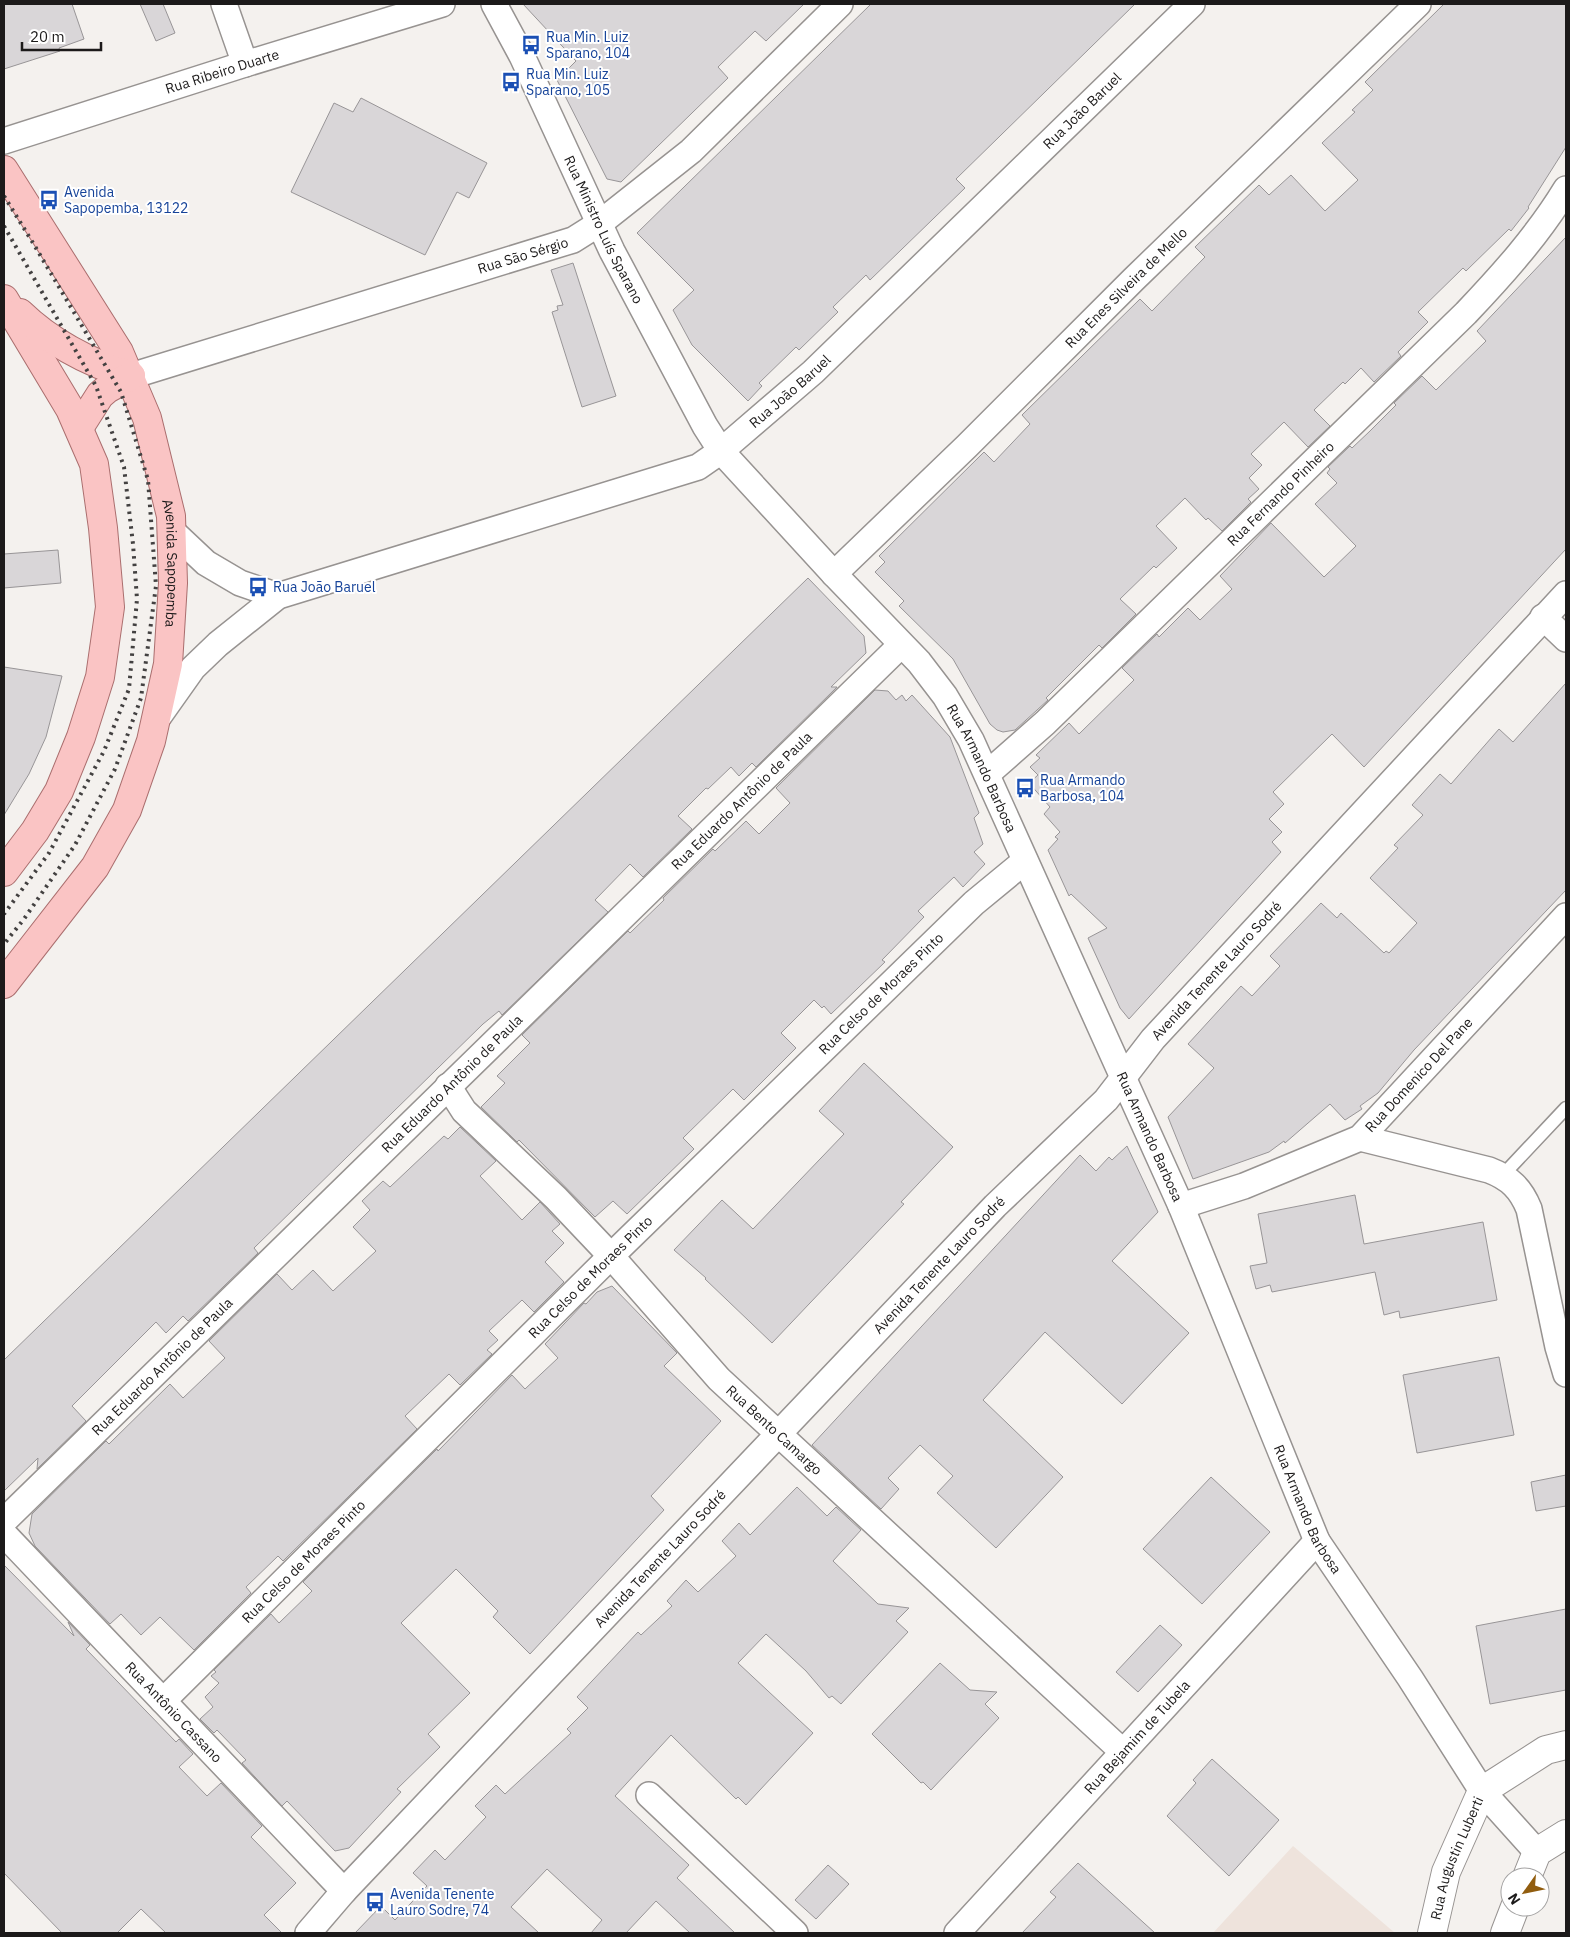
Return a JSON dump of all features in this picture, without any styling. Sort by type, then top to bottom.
[{"type":"main road","name":"Avenida Sapopemba","points":[[4,170],[119,352],[131,376],[147,418],[171,516],[173,583],[168,664],[151,742],[127,810],[95,867],[4,984]]},
{"type":"main road","points":[[4,298],[49,338],[96,364],[131,376]]},
{"type":"main road","points":[[4,298],[70,408],[94,464],[104,538],[110,607],[100,677],[81,737],[59,791],[35,831],[4,872]]},
{"type":"main road","points":[[79,428],[100,395],[131,376]]},
{"type":"street","points":[[224,4],[245,64]]},
{"type":"street","name":"Rua Ribeiro Duarte","points":[[4,141],[245,64],[442,4]]},
{"type":"street","name":"Rua Ministro Luís Sparano","points":[[494,4],[522,56],[612,251],[705,426],[721,451]]},
{"type":"street","name":"Rua São Sérgio","points":[[131,376],[573,240],[600,223],[691,151],[840,4]]},
{"type":"street","name":"Rua João Baruel","points":[[156,721],[193,668],[218,644],[278,596],[698,466],[721,451],[813,372],[1192,4]]},
{"type":"street","name":"Rua Enes Silveira de Mello","points":[[834,574],[967,446],[1134,279],[1418,4]]},
{"type":"street","name":"Rua Fernando Pinheiro","points":[[986,774],[1044,723],[1466,314],[1558,220],[1566,189]]},
{"type":"street","name":"Rua Armando Barbosa","points":[[721,451],[834,574],[919,662],[945,696],[972,740],[1181,1206],[1317,1541],[1410,1678],[1482,1791],[1537,1852]]},
{"type":"street","points":[[172,530],[206,563],[240,582],[278,596]]},
{"type":"street","name":"Avenida Tenente Lauro Sodré","points":[[308,1933],[344,1891],[995,1206],[1106,1100],[1153,1039],[1566,594]]},
{"type":"street","points":[[1543,617],[1566,639]]},
{"type":"street","name":"Rua Eduardo Antônio de Paula","points":[[4,1521],[901,645]]},
{"type":"street","name":"Rua Celso de Moraes Pinto","points":[[163,1701],[611,1256],[974,903],[1025,861]]},
{"type":"street","name":"Rua Domenico Del Pane","points":[[1181,1206],[1244,1186],[1360,1138],[1566,916]]},
{"type":"street","name":"Rua Bento Camargo","points":[[448,1086],[464,1111],[556,1198],[611,1256],[719,1379],[1122,1751]]},
{"type":"street","points":[[1360,1138],[1489,1170],[1503,1175],[1514,1184],[1524,1196],[1529,1209],[1558,1347],[1566,1374]]},
{"type":"street","name":"Rua Antônio Cassano","points":[[4,1534],[344,1891]]},
{"type":"street","name":"Rua Bejamim de Tubela","points":[[957,1933],[1122,1751],[1317,1541]]},
{"type":"street","name":"Rua Augustin Luberti","points":[[1432,1933],[1446,1872],[1482,1791],[1546,1750],[1566,1745]]},
{"type":"street","points":[[648,1795],[795,1933]]},
{"type":"street","points":[[1531,1867],[1537,1852],[1566,1834]]},
{"type":"street","points":[[1505,1933],[1511,1917]]},
{"type":"lane","points":[[1503,1175],[1566,1108]]},
{"type":"shaded area","points":[[1293,1846],[1395,1933],[1213,1933]]},
{"type":"building","points":[[4,4],[72,4],[84,39],[59,48],[60,51],[4,69]]},
{"type":"building","points":[[140,4],[163,4],[175,33],[156,41]]},
{"type":"building","points":[[523,4],[804,4],[766,41],[755,31],[718,67],[728,78],[621,182],[607,179],[557,80],[576,61]]},
{"type":"building","points":[[871,4],[1135,4],[956,179],[965,188],[870,280],[866,275],[833,307],[838,312],[799,350],[796,347],[759,383],[762,386],[748,401],[692,345],[673,310],[694,290],[637,233]]},
{"type":"building","points":[[1444,4],[1566,4],[1566,147],[1529,208],[1511,231],[1509,229],[1466,271],[1463,268],[1418,312],[1428,322],[1398,352],[1401,356],[1374,382],[1361,368],[1345,384],[1343,382],[1314,410],[1330,426],[1308,447],[1284,422],[1251,454],[1262,465],[1249,478],[1259,489],[1248,499],[1251,502],[1222,531],[1208,518],[1206,520],[1185,498],[1156,526],[1177,548],[1156,568],[1154,566],[1120,599],[1136,614],[1102,648],[1099,645],[1046,698],[1048,700],[1015,730],[1003,732],[997,730],[990,724],[953,659],[899,606],[904,601],[875,572],[885,562],[879,556],[984,452],[994,462],[1030,424],[1022,415],[1140,299],[1152,311],[1205,257],[1195,247],[1259,185],[1269,195],[1291,175],[1325,211],[1358,180],[1322,143],[1355,112],[1352,110],[1373,90],[1365,82]]},
{"type":"building","points":[[361,98],[487,163],[469,198],[457,192],[425,255],[291,192],[334,103],[353,112]]},
{"type":"building","points":[[1566,237],[1566,549],[1364,767],[1332,734],[1273,792],[1284,804],[1269,819],[1282,832],[1272,842],[1281,852],[1129,1019],[1120,1008],[1088,938],[1107,928],[1071,894],[1069,896],[1048,850],[1058,839],[1055,837],[1060,832],[1044,814],[1050,807],[1029,783],[1038,775],[1030,767],[1040,758],[1036,755],[1069,723],[1079,734],[1134,680],[1122,668],[1157,634],[1159,637],[1188,608],[1200,620],[1232,589],[1220,576],[1271,523],[1324,577],[1356,546],[1315,504],[1337,483],[1327,473],[1330,469],[1328,467],[1350,446],[1352,448],[1370,431],[1396,405],[1394,403],[1422,376],[1436,390],[1486,341],[1477,331]]},
{"type":"building","points":[[573,263],[616,396],[582,407],[552,312],[558,310],[557,306],[563,305],[551,270]]},
{"type":"building","points":[[58,550],[61,583],[4,588],[4,554]]},
{"type":"building","points":[[808,578],[864,636],[866,653],[831,687],[837,687],[756,767],[752,763],[739,776],[731,767],[708,789],[706,788],[678,816],[692,829],[643,877],[630,864],[595,900],[608,912],[502,1015],[499,1011],[483,1024],[254,1248],[258,1253],[188,1321],[183,1316],[166,1333],[156,1322],[72,1406],[86,1421],[37,1469],[38,1458],[4,1491],[4,1360]]},
{"type":"building","points":[[4,667],[62,676],[46,737],[29,774],[4,815]]},
{"type":"building","points":[[1566,683],[1566,890],[1414,1050],[1378,1093],[1360,1106],[1362,1109],[1345,1120],[1330,1104],[1285,1143],[1284,1141],[1269,1152],[1193,1179],[1168,1117],[1214,1068],[1188,1044],[1241,986],[1252,996],[1280,966],[1270,956],[1321,903],[1337,918],[1341,913],[1384,953],[1386,951],[1389,953],[1417,923],[1370,878],[1398,848],[1394,845],[1423,815],[1412,805],[1440,774],[1451,784],[1499,729],[1513,742]]},
{"type":"building","points":[[875,690],[888,691],[896,700],[902,695],[906,701],[912,695],[950,737],[979,813],[974,818],[983,844],[974,852],[985,864],[963,887],[954,877],[918,911],[924,917],[882,960],[885,962],[831,1014],[824,1006],[822,1008],[814,1000],[781,1033],[796,1048],[744,1100],[733,1089],[683,1138],[694,1149],[627,1214],[613,1201],[595,1217],[519,1140],[517,1142],[481,1107],[505,1083],[497,1076],[530,1043],[522,1035],[628,931],[630,933],[664,900],[663,898],[713,849],[715,851],[746,821],[759,834],[790,803],[776,788]]},
{"type":"building","points":[[864,1063],[953,1147],[901,1202],[904,1204],[772,1343],[706,1278],[674,1250],[722,1200],[753,1229],[844,1134],[819,1111]]},
{"type":"building","points":[[460,1127],[496,1161],[480,1176],[522,1220],[540,1202],[560,1224],[552,1231],[564,1243],[545,1262],[564,1282],[534,1312],[522,1300],[489,1331],[498,1340],[487,1350],[492,1354],[460,1385],[449,1374],[405,1416],[417,1429],[283,1561],[278,1556],[246,1587],[251,1593],[194,1650],[160,1617],[141,1635],[121,1614],[110,1624],[35,1546],[29,1533],[32,1514],[106,1441],[109,1444],[170,1384],[183,1398],[225,1358],[209,1341],[277,1274],[292,1290],[313,1270],[333,1291],[376,1251],[353,1227],[370,1210],[362,1201],[383,1181],[390,1187],[444,1136],[448,1139]]},
{"type":"building","points":[[1127,1146],[1158,1212],[1112,1261],[1189,1333],[1122,1404],[1045,1332],[983,1400],[1063,1477],[996,1548],[937,1493],[953,1476],[920,1445],[888,1478],[899,1489],[881,1509],[812,1445],[1080,1155],[1096,1171],[1109,1157],[1112,1160]]},
{"type":"building","points":[[1355,1195],[1364,1244],[1483,1222],[1497,1300],[1400,1318],[1399,1311],[1384,1315],[1375,1272],[1272,1292],[1270,1285],[1256,1289],[1250,1266],[1267,1263],[1258,1214]]},
{"type":"building","points":[[612,1286],[677,1353],[664,1366],[721,1421],[651,1496],[664,1510],[530,1654],[493,1617],[498,1611],[456,1569],[401,1623],[470,1693],[428,1734],[440,1747],[397,1789],[401,1792],[349,1848],[335,1851],[287,1801],[282,1806],[242,1763],[246,1760],[217,1730],[214,1733],[200,1719],[213,1707],[205,1697],[219,1683],[211,1676],[216,1672],[214,1670],[271,1614],[279,1623],[312,1591],[303,1582],[437,1449],[438,1451],[512,1375],[525,1389],[558,1358],[545,1344],[584,1303],[586,1304],[597,1292]]},
{"type":"building","points":[[1499,1357],[1514,1435],[1417,1453],[1403,1375]]},
{"type":"building","points":[[1566,1475],[1566,1506],[1536,1511],[1531,1482]]},
{"type":"building","points":[[1211,1477],[1270,1532],[1202,1604],[1143,1549]]},
{"type":"building","points":[[797,1487],[827,1516],[836,1507],[861,1530],[833,1561],[878,1604],[909,1608],[896,1621],[908,1632],[841,1704],[832,1696],[829,1698],[806,1671],[766,1634],[738,1663],[813,1733],[746,1805],[738,1797],[736,1799],[671,1735],[615,1796],[689,1865],[677,1878],[735,1933],[690,1933],[656,1901],[626,1933],[591,1933],[602,1920],[547,1869],[511,1907],[539,1933],[355,1933],[381,1906],[395,1920],[427,1886],[413,1873],[435,1850],[445,1860],[486,1817],[475,1806],[496,1785],[505,1794],[571,1733],[567,1729],[588,1708],[577,1697],[638,1632],[641,1635],[672,1606],[667,1601],[686,1580],[698,1592],[736,1556],[722,1541],[739,1523],[750,1535]]},
{"type":"building","points":[[4,1565],[74,1636],[68,1622],[90,1645],[86,1649],[176,1742],[179,1739],[193,1754],[179,1767],[207,1796],[221,1783],[262,1826],[251,1837],[296,1883],[264,1915],[282,1933],[166,1933],[141,1909],[117,1933],[62,1933],[4,1873]]},
{"type":"building","points":[[1566,1609],[1566,1690],[1490,1704],[1476,1626]]},
{"type":"building","points":[[1160,1625],[1182,1645],[1138,1692],[1116,1672]]},
{"type":"building","points":[[940,1663],[970,1690],[997,1692],[985,1704],[999,1718],[931,1790],[923,1782],[921,1783],[872,1734]]},
{"type":"building","points":[[1212,1759],[1279,1820],[1229,1876],[1167,1816],[1196,1783],[1193,1780]]},
{"type":"building","points":[[1078,1863],[1155,1933],[1022,1933],[1056,1897],[1050,1892]]},
{"type":"building","points":[[828,1865],[849,1884],[816,1919],[795,1900]]},
{"type":"railway","points":[[4,196],[121,392],[148,480],[156,586],[141,698],[115,769],[75,845],[24,919],[4,944]]},
{"type":"railway","points":[[4,226],[96,386],[124,467],[137,599],[129,689],[104,751],[49,853],[4,914]]},
{"type":"place","name":"Rua Min. Luiz Sparano, 104","points":[[531,45]]},
{"type":"place","name":"Rua Min. Luiz Sparano, 105","points":[[511,82]]},
{"type":"place","name":"Avenida Sapopemba, 13122","points":[[49,200]]},
{"type":"place","name":"Rua João Baruel","points":[[258,587]]},
{"type":"place","name":"Rua Armando Barbosa, 104","points":[[1025,788]]},
{"type":"place","name":"Avenida Tenente Lauro Sodre, 74","points":[[375,1902]]}]
